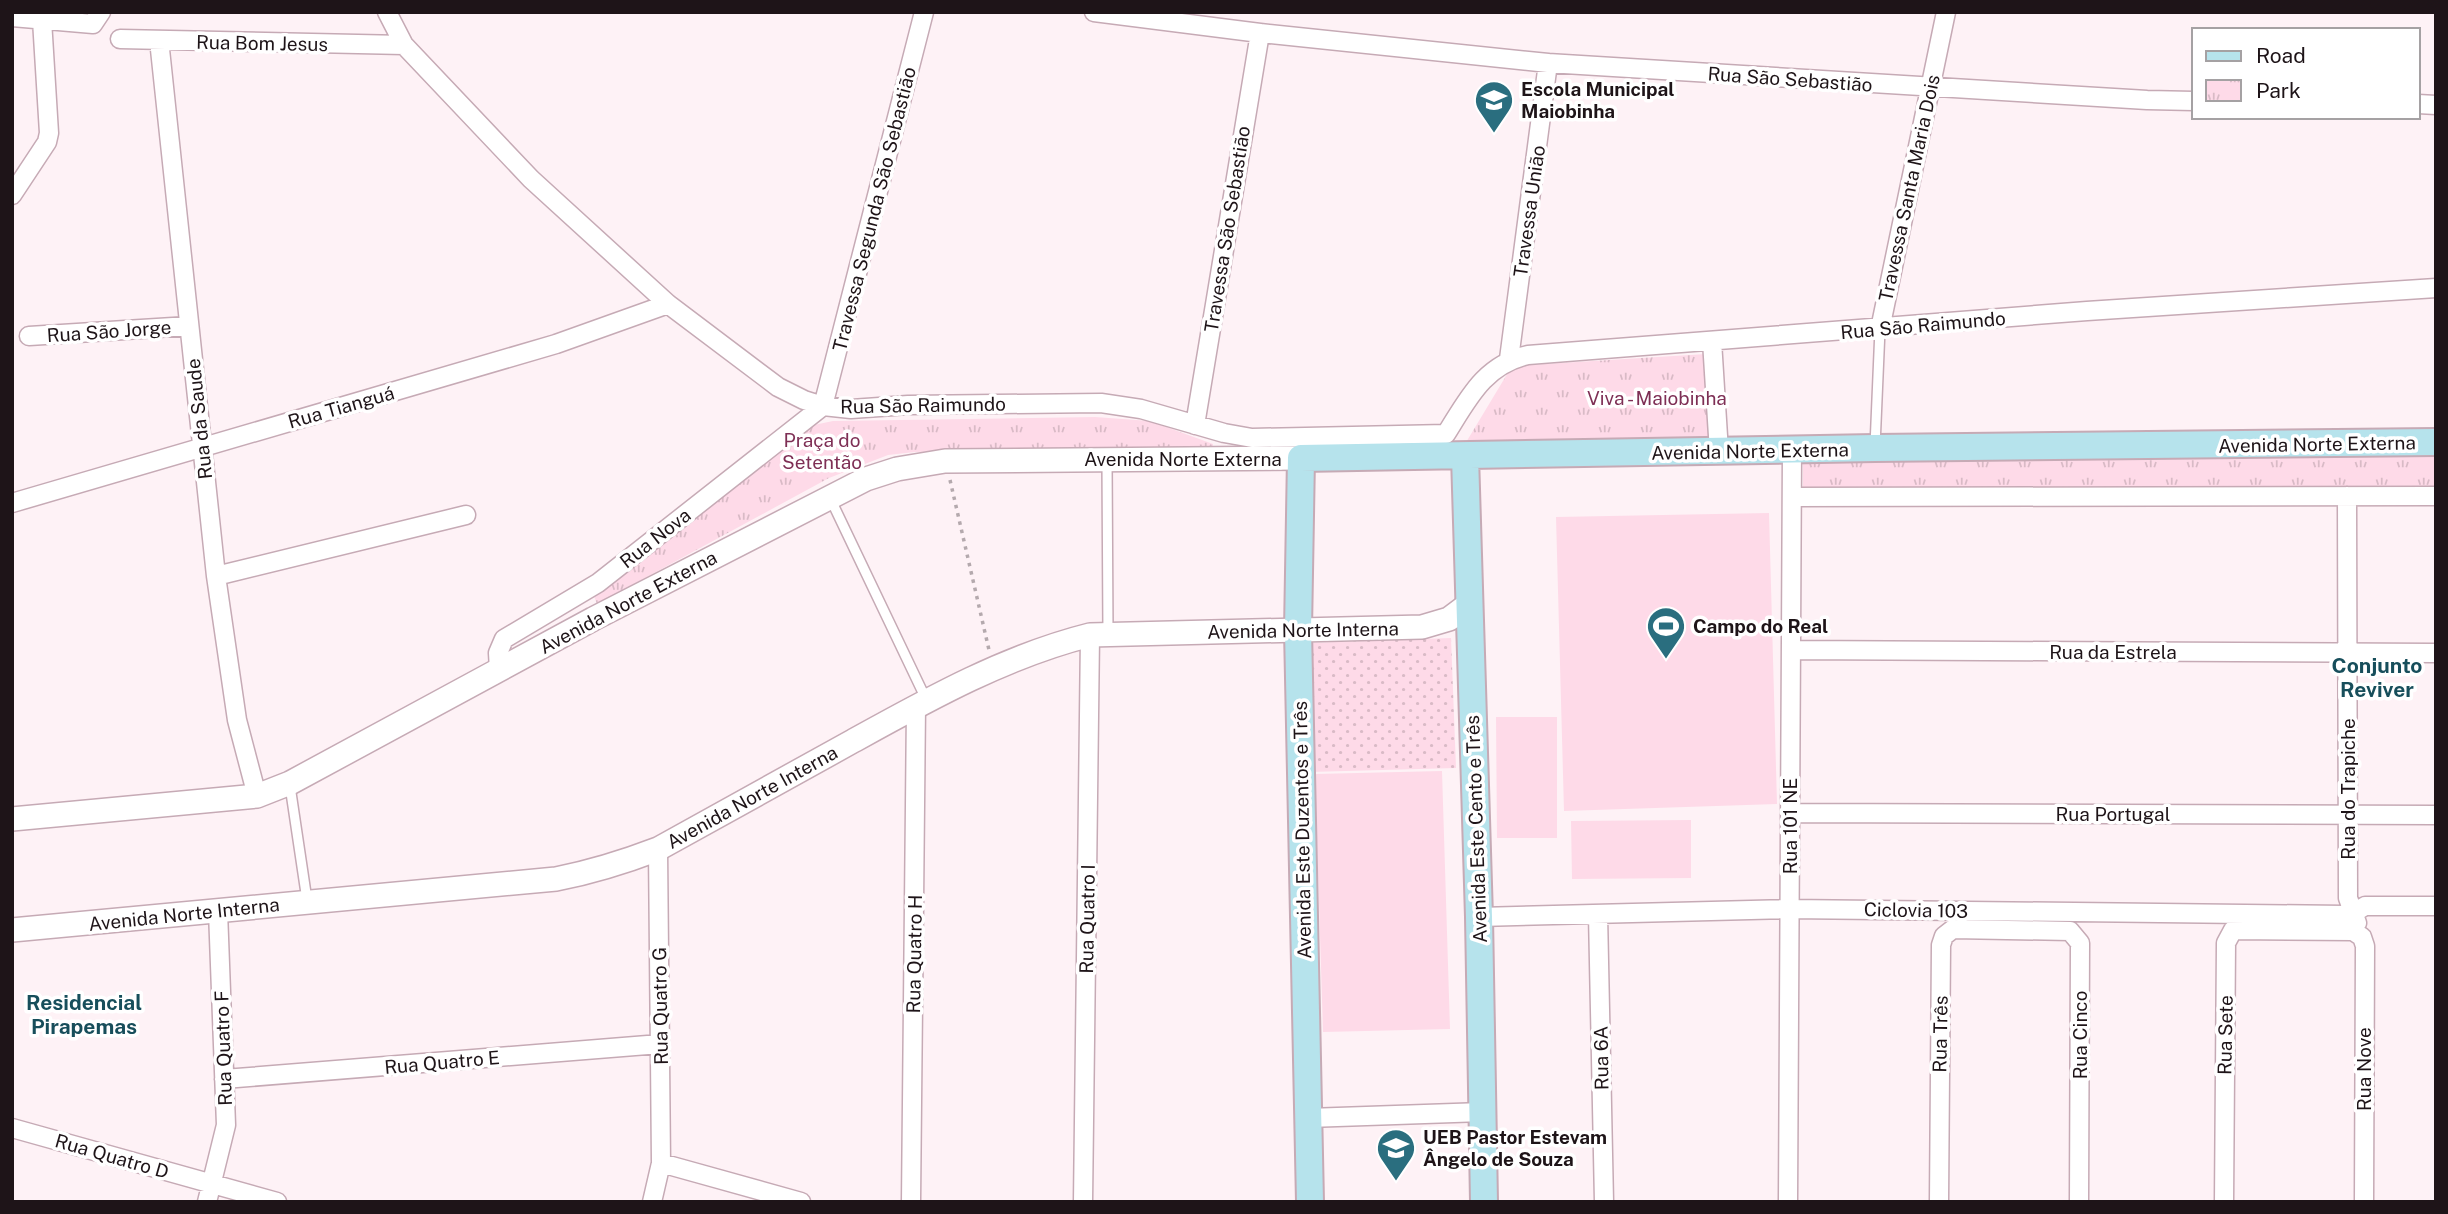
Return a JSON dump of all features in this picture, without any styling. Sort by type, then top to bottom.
[{"type":"main road","name":"Avenida Norte Externa","points":[[1301,458],[1452,449],[1719,452],[2436,442]]},
{"type":"main road","name":"Avenida Este Cento e Três","points":[[1452,449],[1469,604],[1479,917],[1484,1202]]},
{"type":"main road","name":"Avenida Este Duzentos e Três","points":[[1301,458],[1298,631],[1310,1202]]},
{"type":"street","points":[[12,17],[93,24],[100,12]]},
{"type":"street","name":"Rua São Raimundo","points":[[387,12],[404,46],[531,179],[668,304],[778,387],[804,400],[823,406],[851,409],[908,405],[1101,403],[1141,409],[1235,436],[1452,449]]},
{"type":"street","name":"Travessa Segunda São Sebastião","points":[[823,406],[924,12]]},
{"type":"street","name":"Rua São Sebastião","points":[[1094,12],[1259,33],[1548,63],[2133,100],[2192,101]]},
{"type":"street","name":"Travessa Santa Maria Dois","points":[[1880,329],[1946,12]]},
{"type":"street","points":[[12,195],[47,142],[49,133],[42,20]]},
{"type":"street","name":"Travessa São Sebastião","points":[[1195,425],[1259,33]]},
{"type":"street","name":"Rua Bom Jesus","points":[[120,39],[404,46]]},
{"type":"street","name":"Rua da Saude","points":[[159,40],[216,576],[237,720],[257,796]]},
{"type":"street","name":"Travessa União","points":[[1509,359],[1548,63]]},
{"type":"street","name":"Rua São Raimundo","points":[[1509,359],[1528,355],[2087,311],[2436,288]]},
{"type":"street","name":"Rua Tianguá","points":[[12,503],[556,344],[668,304]]},
{"type":"street","name":"Rua São Jorge","points":[[29,336],[189,326]]},
{"type":"street","points":[[1712,341],[1719,452]]},
{"type":"street","points":[[1452,449],[1478,384],[1509,359]]},
{"type":"street","name":"Rua Nova","points":[[499,670],[498,653],[504,639],[598,583],[823,406]]},
{"type":"street","name":"Rua 101 NE","points":[[1788,1202],[1792,451]]},
{"type":"street","name":"Avenida Norte Externa","points":[[12,819],[257,796],[290,783],[866,478],[897,469],[945,461],[1301,458]]},
{"type":"street","name":"Rua do Trapiche","points":[[2347,496],[2348,898],[2354,913]]},
{"type":"street","points":[[1792,497],[2436,496]]},
{"type":"street","points":[[216,576],[466,514]]},
{"type":"street","name":"Avenida Norte Interna","points":[[12,930],[556,879],[612,867],[658,849],[921,703],[993,669],[1055,644],[1099,635],[1422,627],[1449,619],[1469,604]]},
{"type":"street","name":"Rua Quatro I","points":[[1083,1202],[1099,635]]},
{"type":"street","name":"Rua da Estrela","points":[[1791,650],[2436,653]]},
{"type":"street","name":"Rua Quatro H","points":[[911,1202],[921,703]]},
{"type":"street","name":"Rua Portugal","points":[[1790,813],[2436,815]]},
{"type":"street","name":"Rua Quatro G","points":[[658,849],[662,1163]]},
{"type":"street","name":"Ciclovia 103","points":[[1479,917],[1789,909],[2011,920],[2332,915],[2354,913],[2365,906],[2436,905]]},
{"type":"street","name":"Rua Quatro F","points":[[207,1202],[226,1125],[218,911]]},
{"type":"street","name":"Rua Nove","points":[[2354,913],[2365,946],[2364,1202]]},
{"type":"street","name":"Rua 6A","points":[[1598,914],[1604,1202]]},
{"type":"street","name":"Rua Três","points":[[1939,1202],[1941,945],[1944,936],[1953,929],[2011,920]]},
{"type":"street","name":"Rua Cinco","points":[[2011,920],[2070,931],[2080,943],[2079,1202]]},
{"type":"street","name":"Rua Sete","points":[[2224,1202],[2227,938],[2233,930],[2353,931],[2362,937]]},
{"type":"street","name":"Rua Quatro E","points":[[224,1079],[660,1044]]},
{"type":"street","points":[[1308,1118],[1483,1112]]},
{"type":"street","name":"Rua Quatro D","points":[[12,1128],[277,1202]]},
{"type":"street","points":[[652,1202],[662,1163],[801,1202]]},
{"type":"lane","name":"Travessa Santa Maria Dois","points":[[1875,448],[1880,329]]},
{"type":"lane","points":[[1099,635],[1107,458]]},
{"type":"lane","points":[[830,498],[921,703]]},
{"type":"lane","points":[[290,783],[307,902]]},
{"type":"path","points":[[945,461],[993,669]]},
{"type":"green space","name":"Viva - Maiobinha","points":[[1706,354],[1711,438],[1465,444],[1512,366]]},
{"type":"green space","name":"Praça do Setentão","points":[[1095,417],[1150,421],[1213,444],[1213,448],[915,452],[888,455],[829,478],[597,604],[594,596],[809,426],[833,421]]},
{"type":"green space","points":[[2436,453],[2436,487],[1803,490],[1803,462]]},
{"type":"green space","name":"Campo do Real","points":[[1769,513],[1777,804],[1564,811],[1556,517]]},
{"type":"green space","points":[[1451,638],[1456,768],[1309,772],[1305,643]]},
{"type":"green space","points":[[1496,717],[1557,717],[1557,838],[1497,838]]},
{"type":"green space","points":[[1442,771],[1450,1029],[1323,1032],[1315,774]]},
{"type":"green space","points":[[1691,820],[1691,878],[1572,879],[1571,821]]},
{"type":"place","name":"Escola Municipal Maiobinha","points":[[1494,134]]},
{"type":"place","name":"Campo do Real","points":[[1666,660]]},
{"type":"place","name":"UEB Pastor Estevam Ângelo de Souza","points":[[1396,1182]]},
{"type":"district","name":"Conjunto Reviver","points":[[2377,678]]},
{"type":"district","name":"Residencial Pirapemas","points":[[84,1015]]}]
